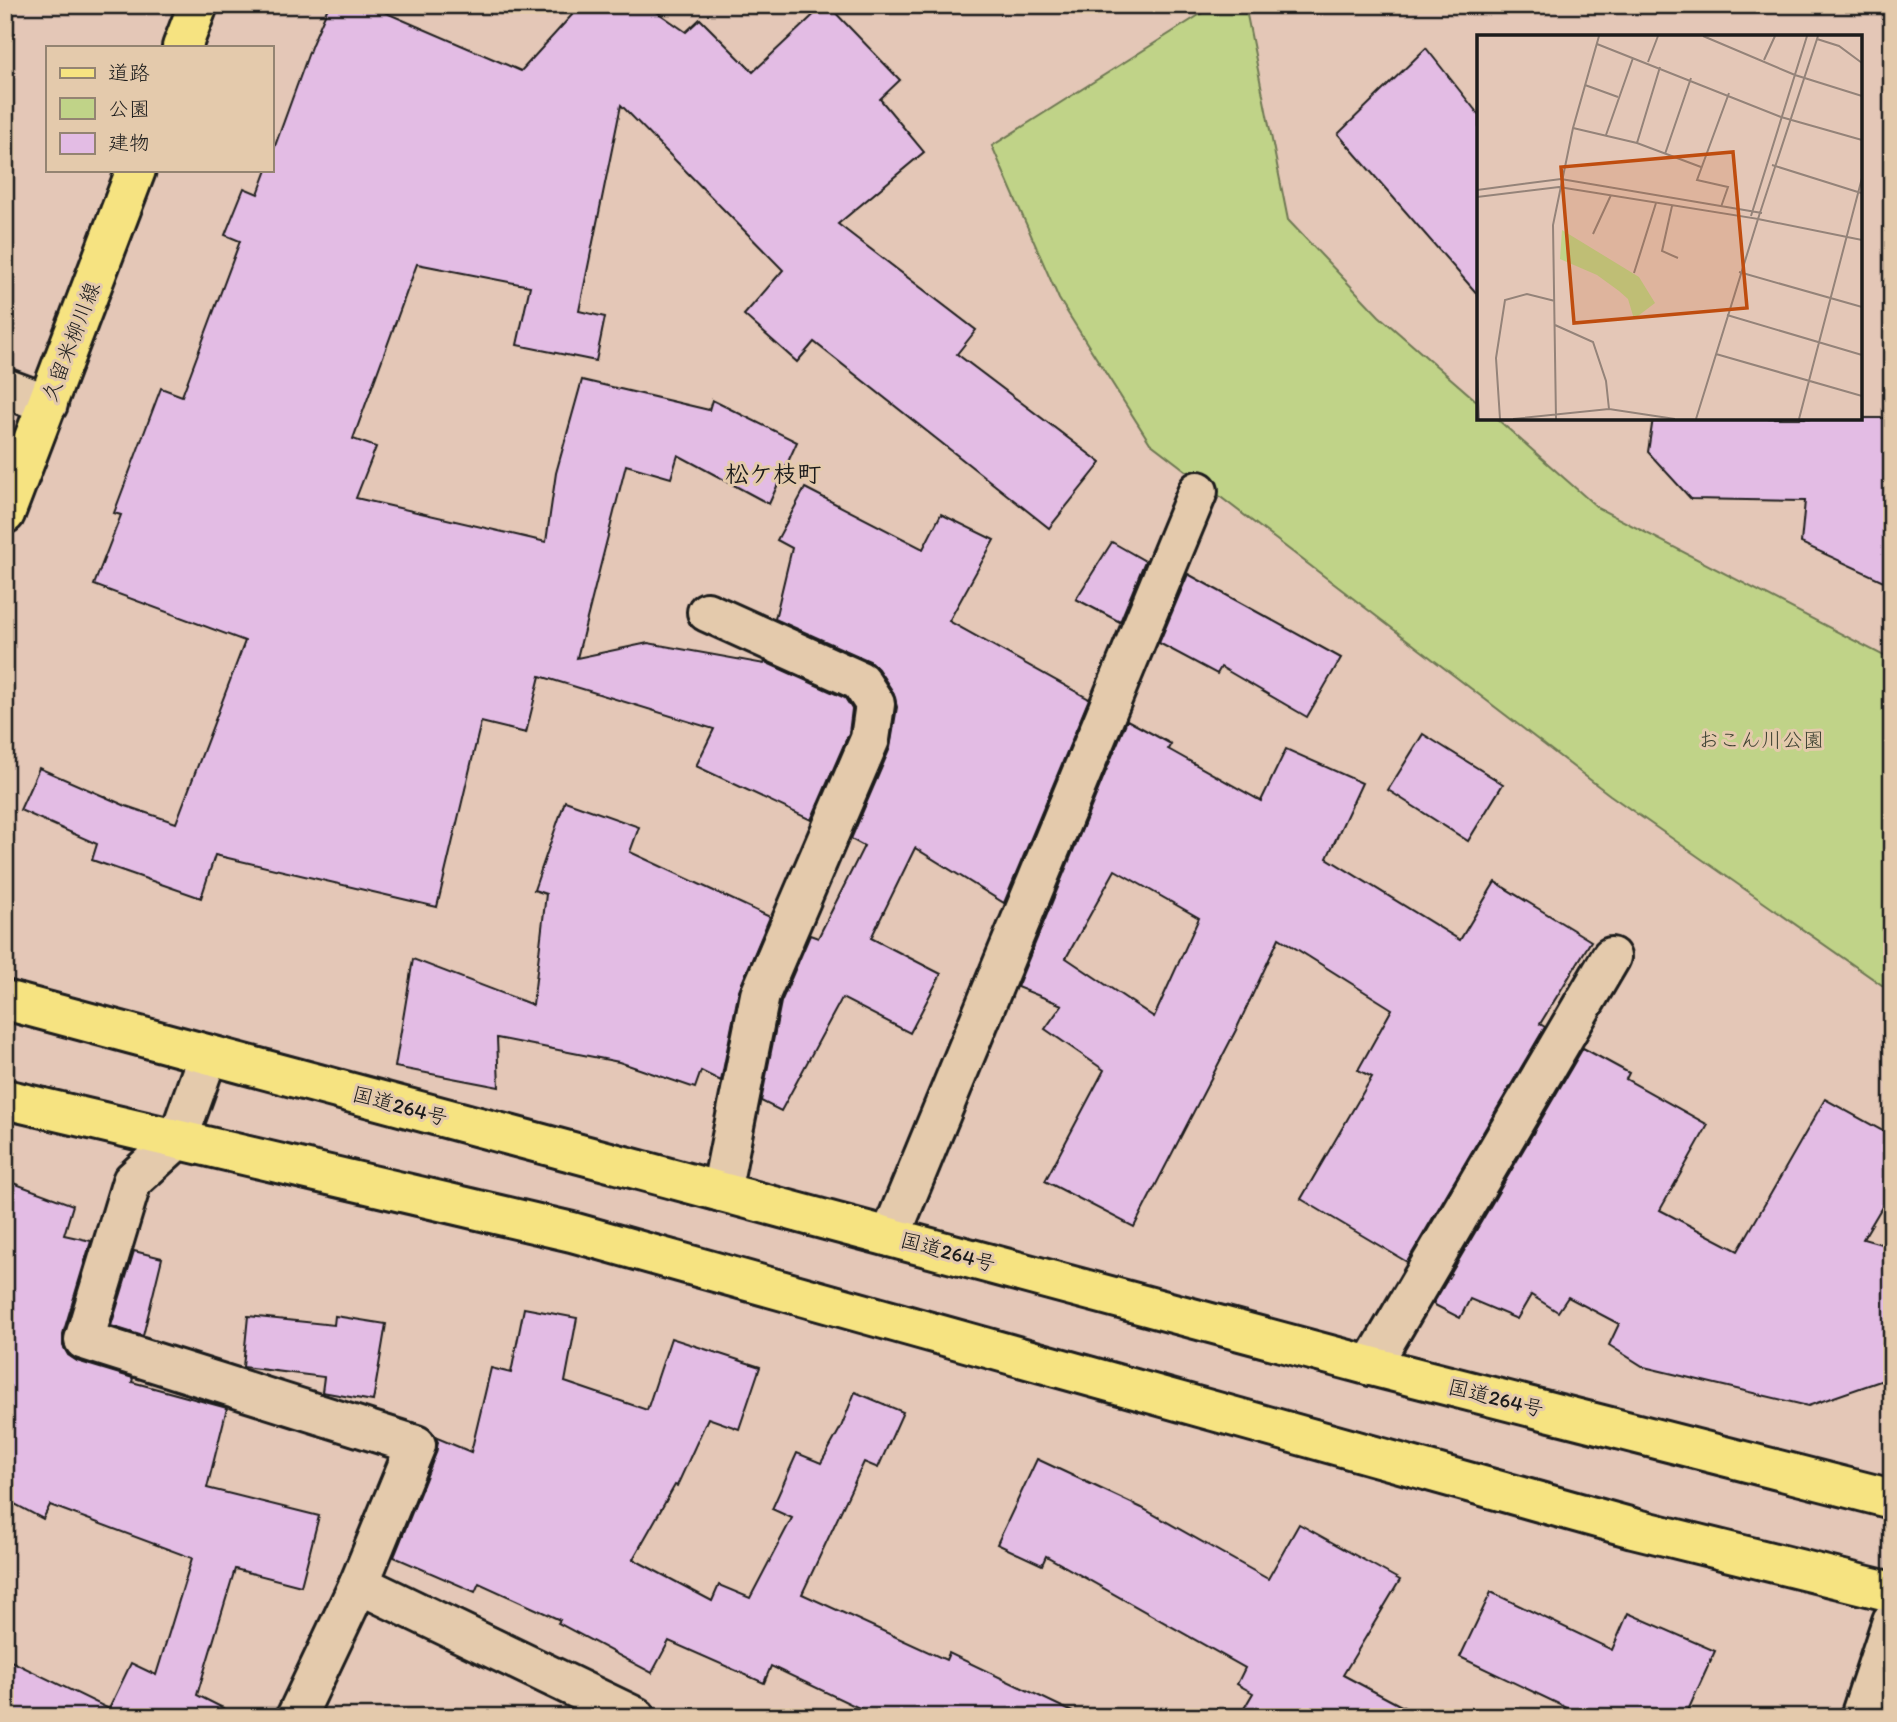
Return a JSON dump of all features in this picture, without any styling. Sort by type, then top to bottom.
[{"type":"main road","points":[[182,46],[198,5]]},
{"type":"main road","name":"久留米柳川線","points":[[5,514],[135,172]]},
{"type":"main road","name":"国道264号","points":[[5,1000],[1371,1366],[1892,1499]]},
{"type":"main road","points":[[5,1099],[572,1231],[1633,1528],[1892,1592]]},
{"type":"street","points":[[5,388],[48,404]]},
{"type":"street","points":[[890,1237],[1198,491]]},
{"type":"street","points":[[707,612],[860,681],[875,704],[870,739],[760,995],[721,1192]]},
{"type":"street","points":[[1371,1366],[1611,957]]},
{"type":"street","points":[[208,1055],[178,1139],[132,1181],[85,1340],[416,1445],[359,1584],[296,1717]]},
{"type":"street","points":[[359,1584],[636,1717]]},
{"type":"street","points":[[1860,1717],[1892,1621]]},
{"type":"green space","name":"おこん川公園","points":[[1215,5],[1245,5],[1288,220],[1379,316],[1477,401],[1477,420],[1498,420],[1598,508],[1892,660],[1892,992],[1610,795],[1150,443],[1059,299],[992,146]]},
{"type":"building","points":[[329,5],[368,5],[521,71],[581,5],[647,5],[686,32],[700,19],[753,72],[824,5],[828,5],[900,80],[880,99],[924,152],[838,224],[976,330],[957,354],[1101,463],[1049,528],[814,342],[797,362],[744,315],[783,270],[621,105],[579,311],[605,317],[596,361],[517,345],[530,286],[417,264],[353,439],[376,447],[356,498],[546,542],[556,473],[582,380],[709,410],[712,400],[797,442],[769,504],[678,455],[671,478],[626,465],[577,658],[648,643],[764,664],[765,662],[845,698],[852,709],[849,733],[811,820],[696,766],[714,729],[540,676],[526,733],[481,722],[437,907],[215,855],[201,898],[92,860],[97,844],[20,810],[39,768],[126,806],[176,823],[245,641],[94,585],[121,515],[114,513],[161,388],[182,396],[240,241],[225,235],[244,188],[258,194],[266,172],[273,172],[273,151]]},
{"type":"building","points":[[1426,48],[1477,112],[1477,294],[1338,134]]},
{"type":"building","points":[[1892,418],[1892,585],[1801,543],[1805,501],[1691,499],[1648,452],[1653,420]]},
{"type":"building","points":[[805,488],[923,549],[941,514],[994,540],[949,621],[1089,699],[1004,903],[915,848],[871,938],[941,974],[910,1033],[842,998],[781,1111],[761,1101],[781,1002],[810,935],[818,938],[864,846],[851,839],[890,748],[897,707],[893,692],[870,661],[775,619],[792,548],[777,540]]},
{"type":"building","points":[[1112,542],[1145,561],[1120,622],[1076,599]]},
{"type":"building","points":[[1188,574],[1341,658],[1307,717],[1221,667],[1217,674],[1159,643]]},
{"type":"building","points":[[1127,720],[1171,744],[1168,749],[1261,801],[1286,749],[1362,783],[1327,858],[1460,940],[1495,882],[1591,941],[1540,1024],[1545,1027],[1407,1262],[1301,1199],[1372,1077],[1358,1070],[1392,1009],[1279,938],[1236,1030],[1134,1227],[1045,1181],[1104,1070],[1045,1029],[1062,1005],[1017,987]],"holes":[[[1115,870],[1199,918],[1154,1017],[1066,958]]]},
{"type":"building","points":[[1423,734],[1503,784],[1468,841],[1388,790]]},
{"type":"building","points":[[565,801],[639,827],[630,852],[770,917],[739,990],[721,1081],[701,1071],[695,1088],[619,1062],[497,1038],[499,1087],[395,1067],[413,959],[533,1005],[546,894],[534,890]]},
{"type":"building","points":[[1583,1048],[1629,1073],[1626,1079],[1708,1125],[1660,1210],[1738,1251],[1825,1099],[1892,1136],[1892,1190],[1863,1239],[1892,1247],[1892,1377],[1808,1406],[1644,1367],[1609,1345],[1619,1324],[1568,1297],[1558,1312],[1531,1295],[1517,1319],[1470,1299],[1460,1318],[1433,1304]]},
{"type":"building","points":[[5,1180],[73,1205],[64,1235],[91,1241],[63,1334],[63,1346],[68,1355],[77,1361],[133,1378],[132,1382],[227,1408],[207,1488],[319,1516],[301,1586],[235,1569],[197,1695],[241,1717],[5,1717],[5,1658],[109,1709],[131,1663],[156,1675],[192,1558],[50,1505],[43,1519],[5,1499]]},
{"type":"building","points":[[134,1251],[162,1258],[143,1336],[111,1326]]},
{"type":"building","points":[[524,1308],[577,1318],[565,1382],[647,1410],[671,1338],[760,1367],[739,1429],[708,1418],[677,1486],[675,1485],[633,1559],[712,1601],[719,1585],[750,1598],[792,1518],[772,1509],[797,1453],[821,1463],[841,1427],[855,1392],[903,1412],[878,1468],[864,1462],[802,1594],[946,1660],[949,1653],[1083,1717],[878,1717],[771,1666],[764,1683],[669,1641],[652,1673],[558,1623],[560,1620],[479,1583],[475,1592],[394,1557],[436,1453],[438,1442],[435,1437],[471,1452],[491,1368],[511,1373]]},
{"type":"building","points":[[248,1316],[334,1325],[335,1316],[386,1324],[373,1401],[322,1392],[324,1377],[243,1367]]},
{"type":"building","points":[[1037,1459],[1142,1508],[1268,1579],[1299,1524],[1400,1580],[1343,1675],[1422,1717],[1239,1717],[1253,1693],[1237,1684],[1245,1668],[1046,1556],[1042,1565],[997,1544]]},
{"type":"building","points":[[1491,1592],[1612,1650],[1628,1613],[1715,1651],[1685,1717],[1586,1717],[1460,1657]]},
{"type":"district","name":"松ケ枝町","points":[[773,474]]}]
